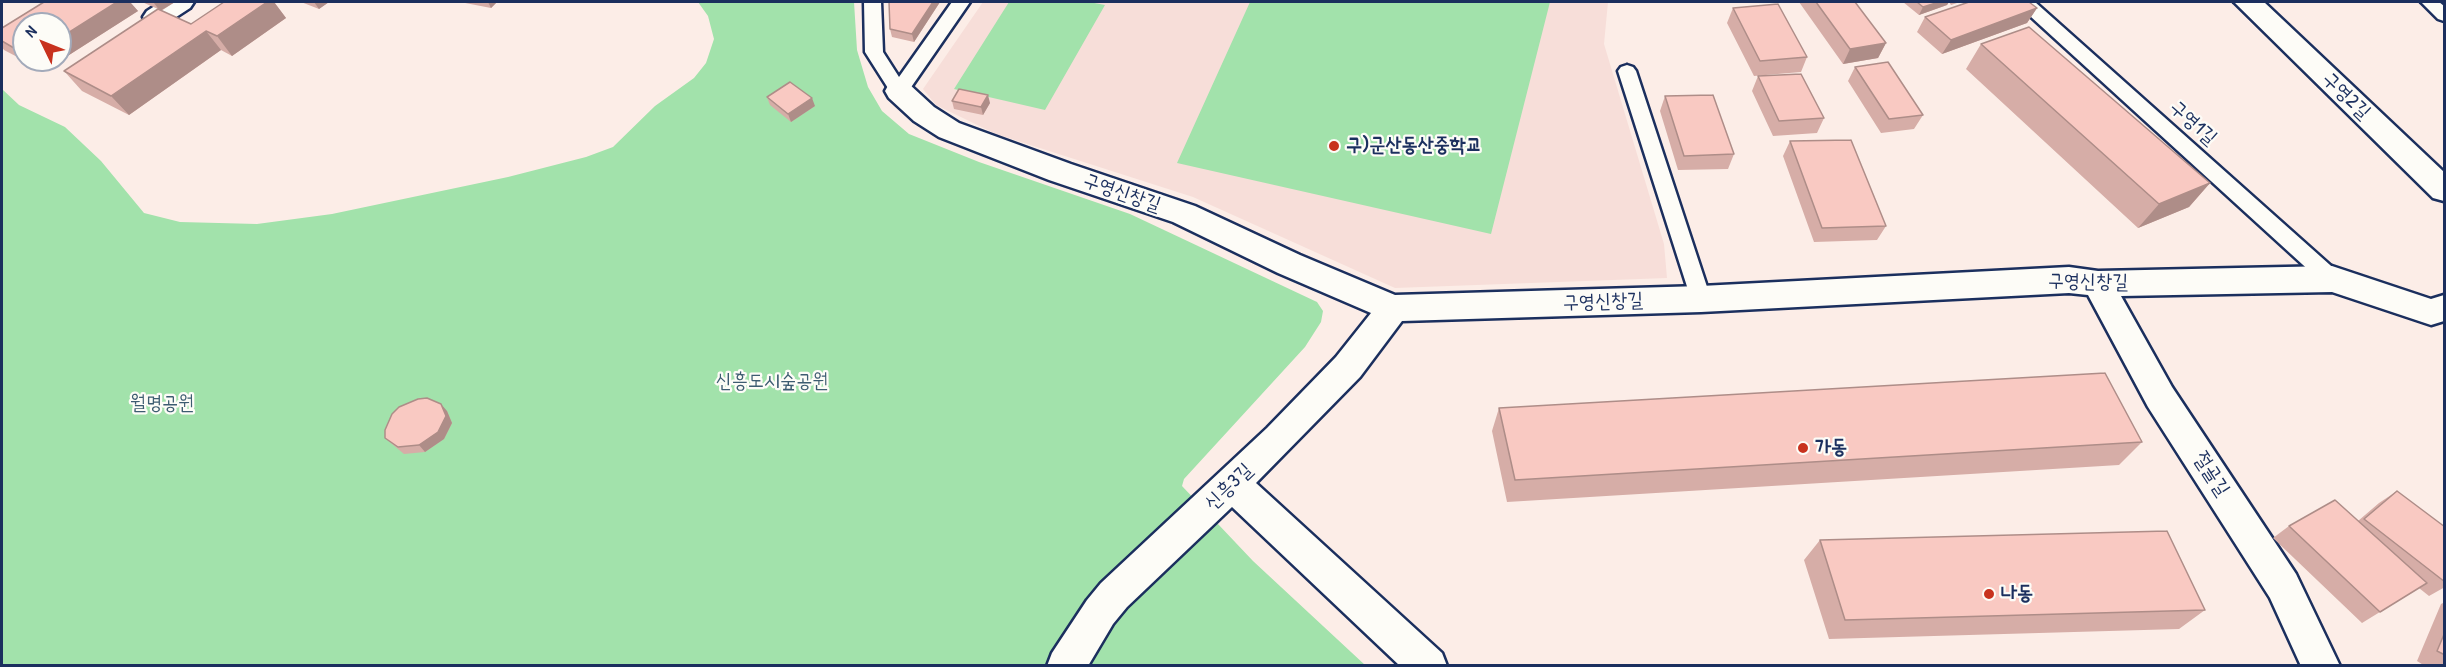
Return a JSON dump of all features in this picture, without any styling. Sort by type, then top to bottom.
[{"type":"street","points":[[157,16],[180,2]]},
{"type":"street","name":"구영2길","points":[[2248,2],[2445,190]]},
{"type":"street","name":"구영신창길","points":[[899,91],[924,114],[949,130],[1060,172],[1184,214],[1289,264],[1393,308],[1701,299],[2069,280],[2098,284],[2332,279],[2440,317]]},
{"type":"street","name":"절골길","points":[[2098,284],[2160,396],[2283,586],[2321,666]]},
{"type":"street","name":"신흥3길","points":[[1066,666],[1100,612],[1114,595],[1233,484],[1348,367],[1393,308]]},
{"type":"street","points":[[1233,484],[1428,666]]},
{"type":"lane","name":"구영신창길","points":[[872,2],[874,51],[899,91]]},
{"type":"lane","points":[[899,91],[961,2]]},
{"type":"lane","name":"구영1길","points":[[2025,2],[2332,279]]},
{"type":"lane","points":[[2429,2],[2445,15]]},
{"type":"lane","points":[[1627,71],[1701,299]]},
{"type":"shaded area","name":"구)군산동산중학교","points":[[983,2],[1608,2],[1604,44],[1664,244],[1667,278],[1395,288],[1193,197],[996,134],[936,105],[923,89]]},
{"type":"green space","name":"신흥도시숲공원","points":[[698,2],[854,2],[857,50],[868,87],[882,111],[909,134],[979,162],[1130,214],[1317,302],[1323,311],[1321,322],[1305,347],[1184,479],[1182,486],[1253,561],[1365,665],[2,665],[2,89],[19,105],[65,127],[101,161],[144,213],[180,222],[257,224],[332,214],[508,177],[586,157],[613,147],[655,106],[694,78],[706,63],[714,39],[708,16]]},
{"type":"green space","points":[[1009,2],[1089,2],[1105,5],[1045,110],[954,89]]},
{"type":"green space","points":[[1250,2],[1550,2],[1491,234],[1177,163]]},
{"type":"building","points":[[44,2],[117,2],[72,30],[72,12],[28,12]]},
{"type":"building","points":[[224,2],[267,2],[217,36],[206,31],[111,96],[66,72],[72,72],[72,66],[158,9],[191,24]]},
{"type":"building","points":[[889,2],[933,2],[912,34],[890,29]]},
{"type":"building","points":[[1816,2],[1855,2],[1886,43],[1850,49]]},
{"type":"building","points":[[1917,2],[1939,2],[1923,7]]},
{"type":"building","points":[[1969,2],[2029,2],[2037,8],[1951,40],[1925,17]]},
{"type":"building","points":[[1778,4],[1807,57],[1760,61],[1733,8]]},
{"type":"building","points":[[12,22],[12,47],[2,41],[2,28]]},
{"type":"building","points":[[2029,27],[2210,183],[2159,204],[1981,44]]},
{"type":"building","points":[[1888,62],[1923,115],[1889,119],[1855,67]]},
{"type":"building","points":[[1801,74],[1824,118],[1779,121],[1758,76]]},
{"type":"building","points":[[790,82],[812,98],[788,114],[767,97]]},
{"type":"building","points":[[959,89],[988,95],[981,107],[952,101]]},
{"type":"building","points":[[1713,95],[1734,154],[1684,156],[1665,96]]},
{"type":"building","points":[[1851,140],[1886,226],[1822,228],[1790,141]]},
{"type":"building","name":"가동","points":[[2105,373],[2142,442],[1515,480],[1499,408]]},
{"type":"building","points":[[427,398],[441,404],[446,416],[438,432],[419,445],[398,447],[385,438],[385,430],[392,414],[399,407],[418,399]]},
{"type":"building","points":[[2397,491],[2445,527],[2445,582],[2364,519]]},
{"type":"building","points":[[2335,500],[2427,583],[2380,612],[2289,526]]},
{"type":"building","name":"나동","points":[[2167,531],[2205,610],[1845,620],[1820,540]]},
{"type":"building","points":[[2445,632],[2445,655],[2437,651]]},
{"type":"place","name":"구)군산동산중학교","points":[[1334,146]]},
{"type":"place","name":"가동","points":[[1803,448]]},
{"type":"place","name":"나동","points":[[1989,594]]},
{"type":"park label","name":"월명공원","points":[[162,404]]}]
